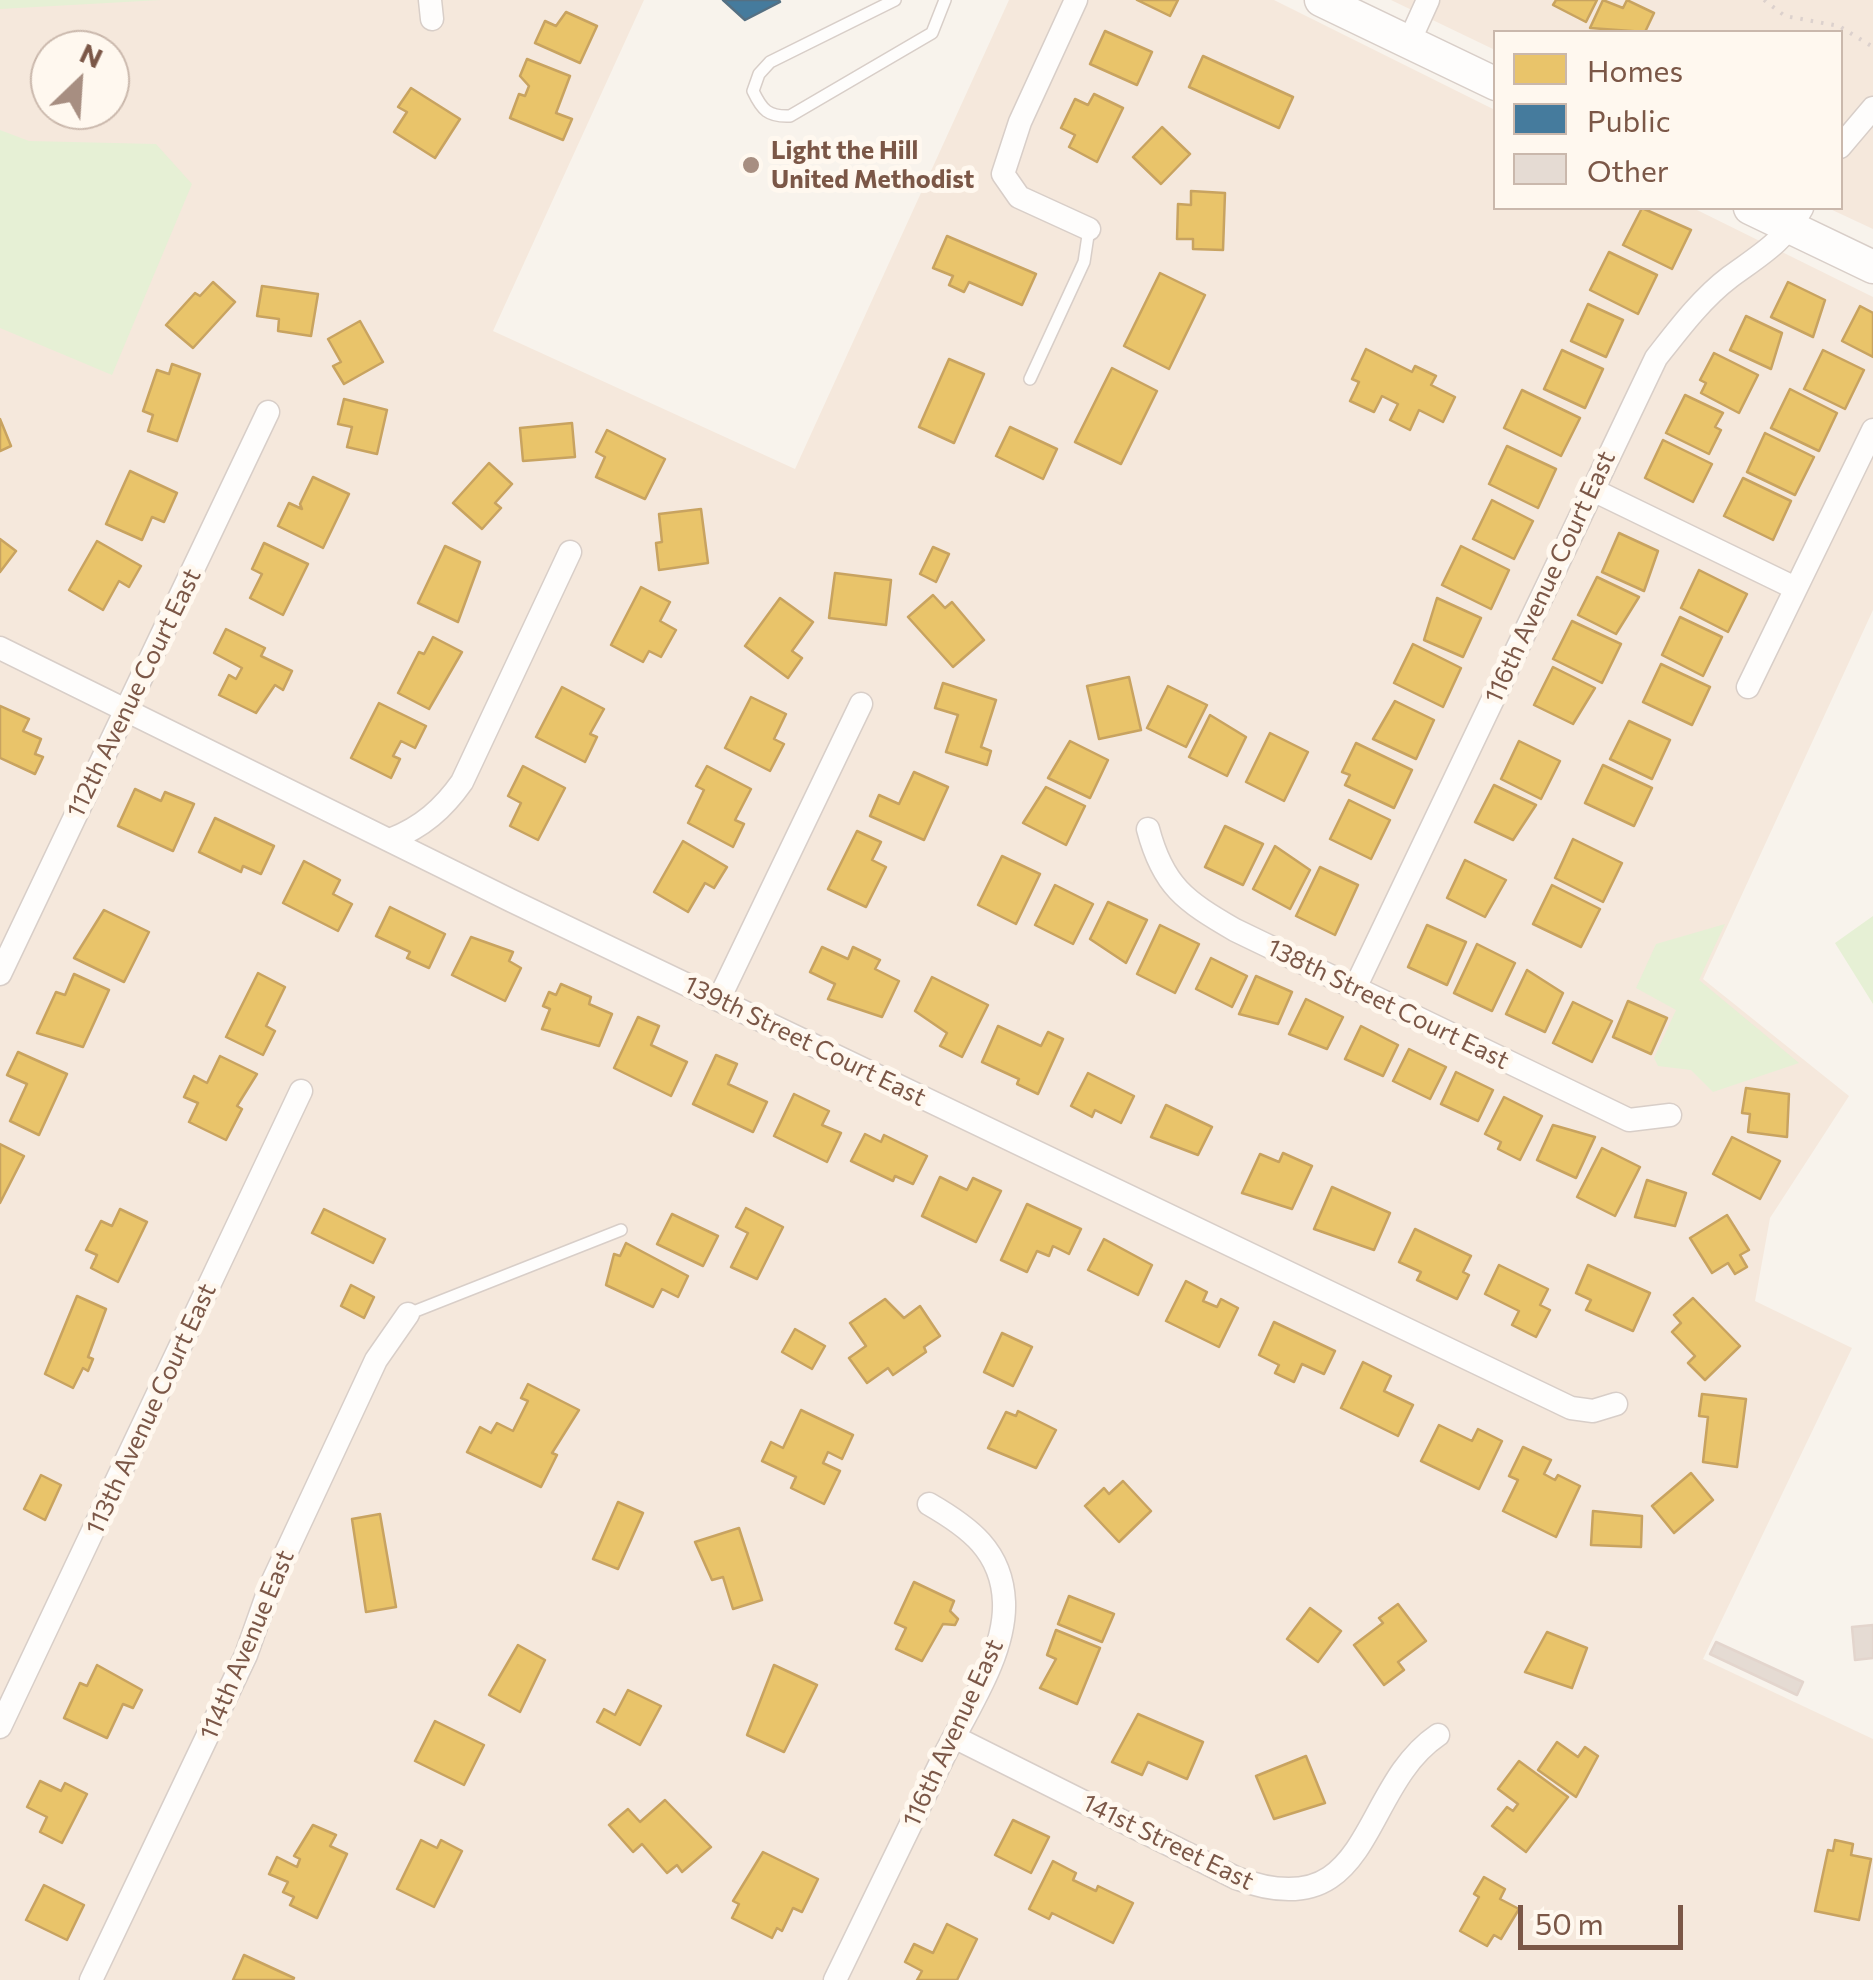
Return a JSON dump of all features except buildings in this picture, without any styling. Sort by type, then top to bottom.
[{"type":"street","points":[[1076,0],[1020,122],[1003,174],[1019,196],[1090,229]]},
{"type":"street","points":[[1321,0],[1493,83]]},
{"type":"street","points":[[1409,42],[1428,0]]},
{"type":"street","points":[[1843,143],[1873,108]]},
{"type":"street","points":[[1759,210],[1797,218],[1873,267]]},
{"type":"street","name":"116th Avenue Court East","points":[[1355,988],[1656,358],[1705,299],[1766,256],[1797,218]]},
{"type":"street","name":"112th Avenue Court East","points":[[0,974],[268,412]]},
{"type":"street","points":[[1748,687],[1873,430]]},
{"type":"street","points":[[1591,490],[1795,588]]},
{"type":"street","points":[[392,839],[414,830],[436,813],[462,782],[570,552]]},
{"type":"street","name":"139th Street Court East","points":[[0,648],[1571,1408],[1592,1411],[1616,1404]]},
{"type":"street","points":[[720,999],[861,704]]},
{"type":"street","name":"138th Street Court East","points":[[1148,829],[1158,866],[1174,889],[1235,930],[1629,1120],[1670,1115]]},
{"type":"street","name":"113th Avenue Court East","points":[[0,1727],[301,1091]]},
{"type":"street","name":"114th Avenue East","points":[[91,1980],[229,1693],[270,1587],[376,1360],[398,1322],[408,1314]]},
{"type":"street","name":"116th Avenue East","points":[[835,1980],[998,1643],[1004,1598],[989,1550],[966,1526],[929,1504]]},
{"type":"street","name":"141st Street East","points":[[954,1737],[1236,1878],[1277,1891],[1323,1881],[1350,1864],[1406,1764],[1438,1734]]},
{"type":"lane","points":[[896,0],[770,62],[759,74],[753,92],[762,110],[774,116],[790,116],[932,33],[945,0]]},
{"type":"lane","points":[[1030,379],[1084,262],[1090,229]]},
{"type":"lane","points":[[408,1314],[621,1230]]},
{"type":"path","points":[[1764,0],[1786,16],[1838,26],[1873,47]]},
{"type":"shaded area","points":[[0,0],[644,0],[493,331],[795,469],[1009,0],[1274,0],[1493,109],[1493,210],[1697,210],[1873,297],[1873,610],[1703,979],[1849,1096],[1770,1218],[1755,1301],[1852,1348],[1703,1659],[1873,1739],[1873,1980],[0,1980]]},
{"type":"shaded area","points":[[1391,0],[1873,0],[1873,229],[1832,210],[1843,210],[1843,30],[1493,30],[1493,49]]},
{"type":"green space","points":[[0,0],[161,0],[0,9]]},
{"type":"green space","points":[[0,130],[29,141],[156,144],[192,184],[112,375],[0,328]]},
{"type":"green space","points":[[1873,916],[1873,1004],[1835,943]]},
{"type":"green space","points":[[1725,924],[1699,980],[1799,1063],[1713,1092],[1691,1070],[1658,1066],[1654,1058],[1676,1010],[1636,988],[1656,944]]},
{"type":"place","name":"Light the Hill United Methodist","points":[[751,165]]}]
